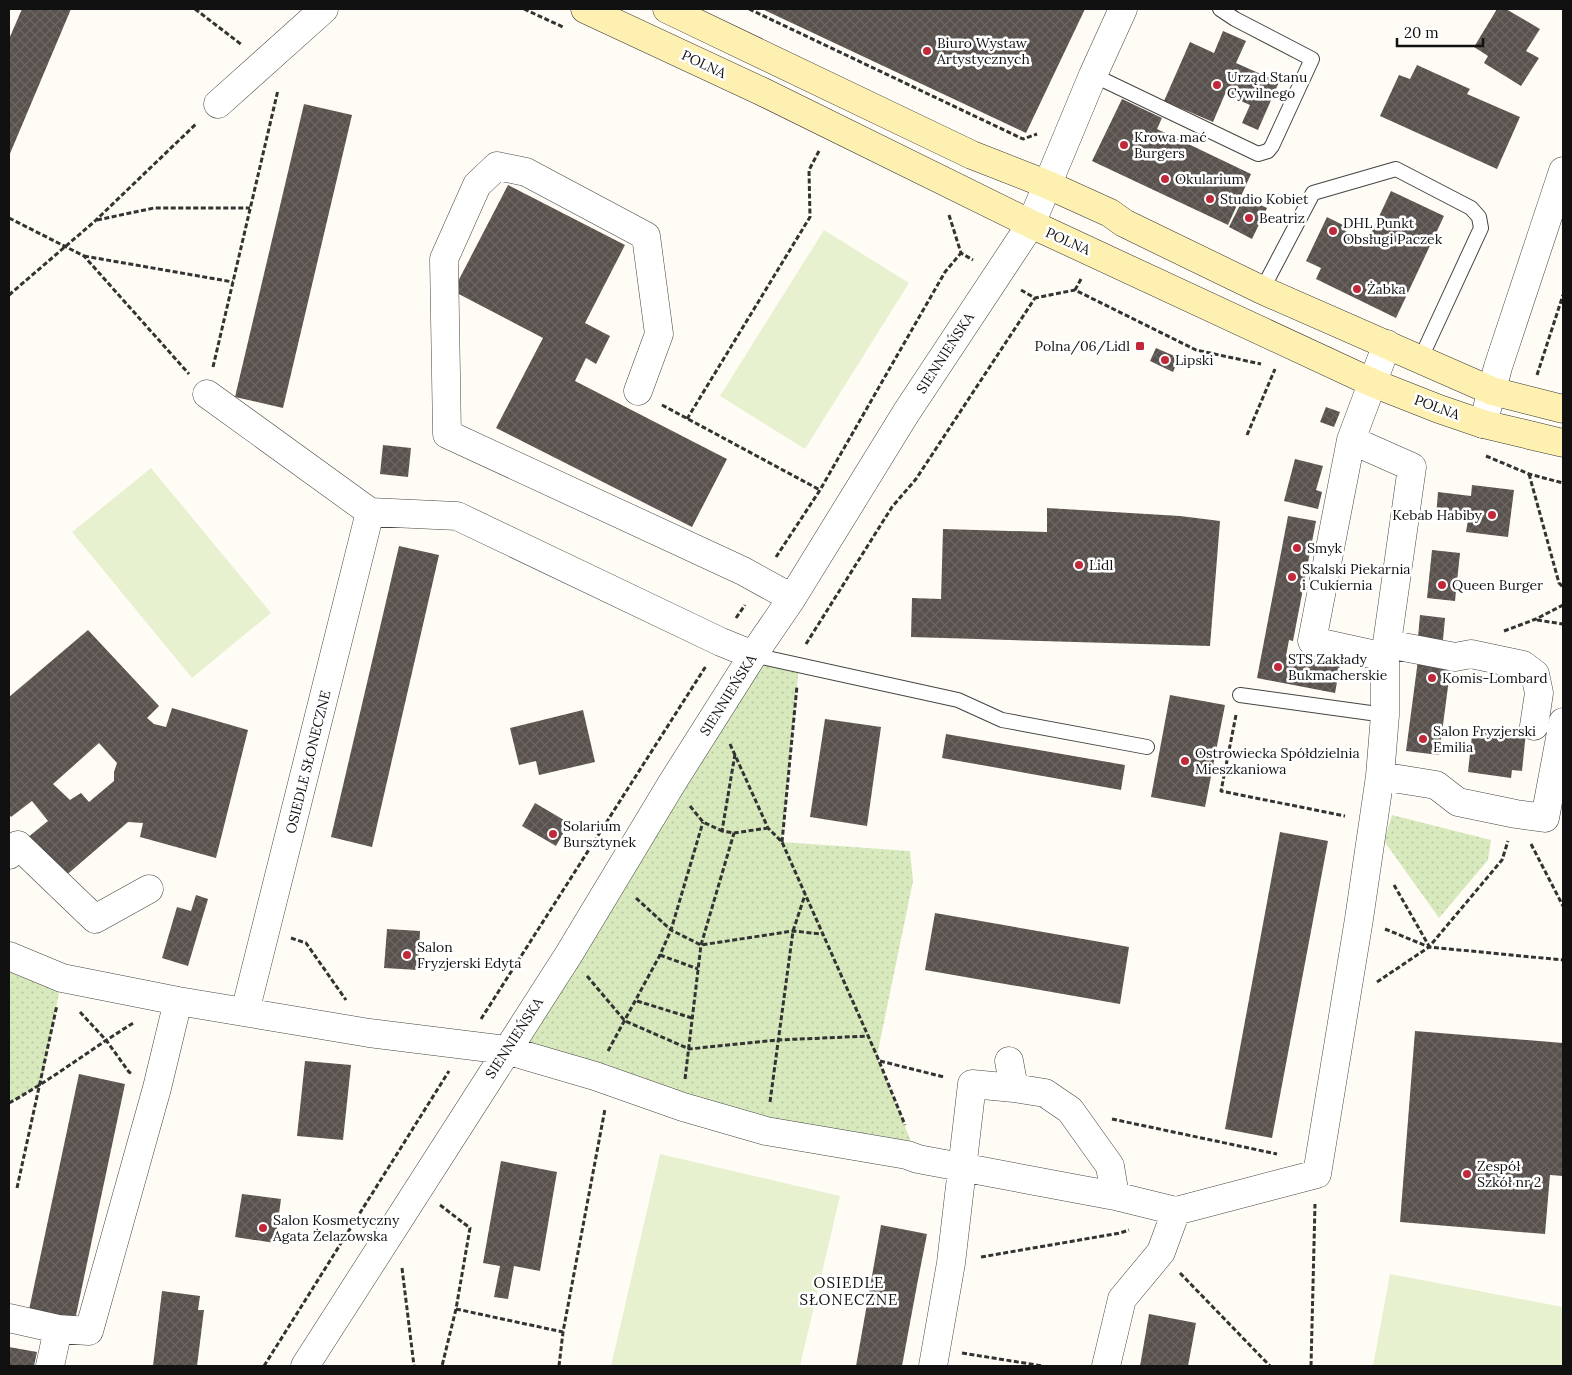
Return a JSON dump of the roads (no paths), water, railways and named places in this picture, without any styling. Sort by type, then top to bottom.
[{"type":"street","points":[[218,104],[324,9]]},
{"type":"street","name":"POLNA","points":[[585,9],[761,91],[1031,224],[1373,383],[1483,424],[1563,443]]},
{"type":"street","points":[[667,9],[972,155],[1046,184],[1110,214],[1124,224],[1262,290],[1492,391],[1563,409]]},
{"type":"street","name":"SIENNIEŃSKA","points":[[305,1366],[569,954],[672,783],[753,655],[792,598],[906,413],[1031,224],[1046,184],[1123,9]]},
{"type":"street","points":[[638,390],[659,334],[646,236],[526,172],[497,166],[476,185],[444,259],[447,434],[743,571],[792,598]]},
{"type":"street","points":[[1483,424],[1498,366],[1563,171]]},
{"type":"street","points":[[1387,344],[1351,440],[1312,641],[1455,657],[1471,654],[1523,665],[1535,674],[1539,694],[1534,726]]},
{"type":"street","points":[[207,394],[370,512],[456,516],[721,642],[753,655]]},
{"type":"street","points":[[9,956],[61,984],[178,1001],[369,1033],[506,1050],[766,1131],[908,1155],[1115,1196],[1176,1211],[1318,1168],[1346,1003],[1380,776],[1386,715],[1387,650],[1412,467],[1351,440]]},
{"type":"street","name":"OSIEDLE SŁONECZNE","points":[[246,1012],[370,512]]},
{"type":"street","points":[[1380,776],[1436,786],[1458,802],[1545,818],[1563,722]]},
{"type":"street","points":[[12,845],[95,919],[149,889]]},
{"type":"street","points":[[9,1318],[58,1329],[89,1331],[157,1088],[178,1001]]},
{"type":"street","points":[[1009,1061],[1014,1088]]},
{"type":"street","points":[[934,1357],[951,1263],[972,1084],[1045,1093],[1070,1110],[1110,1166],[1115,1196]]},
{"type":"street","points":[[1106,1366],[1122,1299],[1160,1252],[1176,1211]]},
{"type":"street","points":[[50,1366],[58,1329]]},
{"type":"lane","points":[[1093,75],[1258,154],[1264,153],[1272,146],[1312,59],[1235,19],[1220,9]]},
{"type":"lane","points":[[1262,290],[1313,193],[1396,170],[1471,208],[1479,217],[1480,228],[1420,360]]},
{"type":"lane","points":[[753,655],[958,700],[1002,720],[1148,747]]},
{"type":"lane","points":[[1240,695],[1386,715]]},
{"type":"place","name":"Biuro Wystaw Artystycznych","points":[[927,51]]},
{"type":"place","name":"Urząd Stanu Cywilnego","points":[[1217,85]]},
{"type":"place","name":"Krowa mać Burgers","points":[[1124,145]]},
{"type":"place","name":"Okularium","points":[[1165,179]]},
{"type":"place","name":"Studio Kobiet","points":[[1210,199]]},
{"type":"place","name":"Beatriz","points":[[1249,218]]},
{"type":"place","name":"DHL Punkt Obsługi Paczek","points":[[1333,231]]},
{"type":"place","name":"Żabka","points":[[1357,289]]},
{"type":"place","name":"Polna/06/Lidl","points":[[1140,346]]},
{"type":"place","name":"Lipski","points":[[1165,360]]},
{"type":"place","name":"Kebab Habiby","points":[[1492,515]]},
{"type":"place","name":"Smyk","points":[[1297,548]]},
{"type":"place","name":"Lidl","points":[[1079,565]]},
{"type":"place","name":"Skalski Piekarnia i Cukiernia","points":[[1292,577]]},
{"type":"place","name":"Queen Burger","points":[[1442,585]]},
{"type":"place","name":"STS Zakłady Bukmacherskie","points":[[1278,667]]},
{"type":"place","name":"Komis-Lombard","points":[[1432,678]]},
{"type":"place","name":"Salon Fryzjerski Emilia","points":[[1423,739]]},
{"type":"place","name":"Ostrowiecka Spółdzielnia Mieszkaniowa","points":[[1185,761]]},
{"type":"place","name":"Solarium Bursztynek","points":[[553,834]]},
{"type":"place","name":"Salon Fryzjerski Edyta","points":[[407,955]]},
{"type":"place","name":"Zespół Szkół nr 2","points":[[1467,1174]]},
{"type":"place","name":"Salon Kosmetyczny Agata Żelazowska","points":[[263,1228]]},
{"type":"district","name":"OSIEDLE SŁONECZNE","points":[[849,1292]]}]
